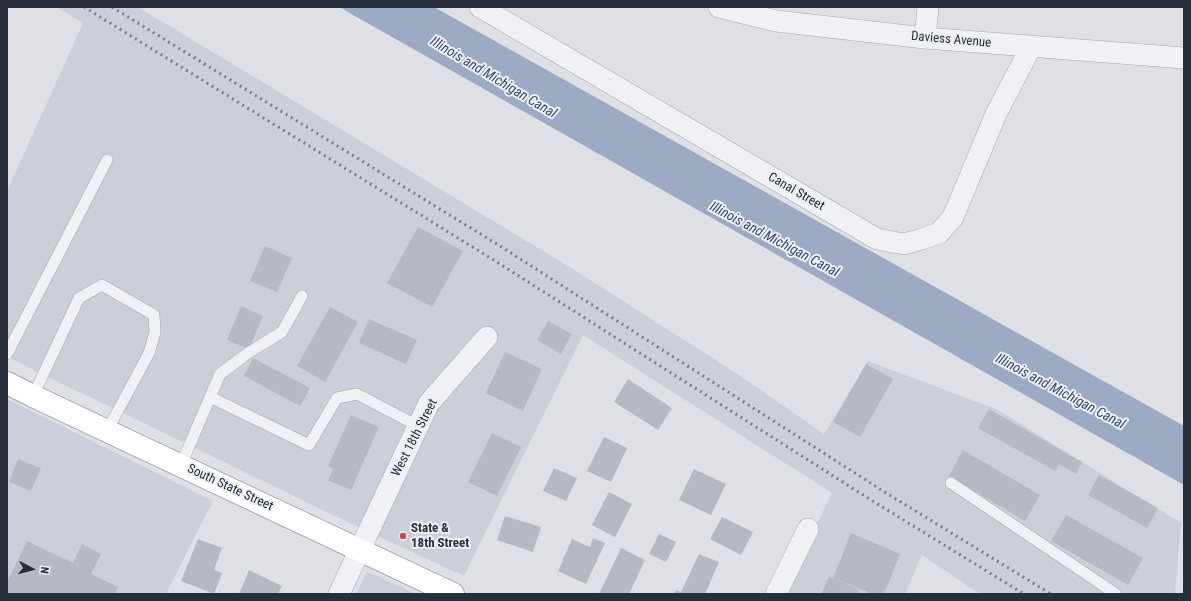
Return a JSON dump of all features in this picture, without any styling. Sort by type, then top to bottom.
[{"type":"main road","name":"South State Street","points":[[9,389],[33,396],[453,594]]},
{"type":"street","name":"Canal Street","points":[[480,7],[877,239],[904,244],[939,233],[953,217],[996,114],[1031,47]]},
{"type":"street","name":"Daviess Avenue","points":[[719,7],[776,21],[926,38],[1184,58]]},
{"type":"street","points":[[926,38],[928,7]]},
{"type":"street","name":"West 18th Street","points":[[339,594],[429,403],[486,337]]},
{"type":"street","points":[[776,594],[808,529]]},
{"type":"lane","points":[[7,354],[107,160]]},
{"type":"lane","points":[[33,396],[80,298],[102,285],[154,315],[155,332],[149,353],[106,430]]},
{"type":"lane","points":[[181,465],[220,374],[248,353],[282,332],[302,296]]},
{"type":"lane","points":[[210,397],[309,445],[337,398],[357,394],[418,426]]},
{"type":"lane","points":[[951,483],[1116,594]]},
{"type":"shaded area","points":[[56,7],[138,7],[573,269],[739,375],[824,434],[868,361],[998,410],[1181,523],[1175,594],[980,594],[922,555],[905,594],[782,594],[832,493],[583,335],[464,576],[356,526],[7,357],[7,191],[83,23]]},
{"type":"shaded area","points":[[7,399],[213,501],[166,594],[7,594]]},
{"type":"shaded area","points":[[367,571],[416,594],[356,594]]},
{"type":"water","name":"Illinois and Michigan Canal","points":[[339,7],[434,7],[1184,426],[1184,485]]},
{"type":"building","points":[[418,227],[463,251],[432,307],[387,283]]},
{"type":"building","points":[[265,246],[292,258],[277,292],[250,281]]},
{"type":"building","points":[[241,306],[263,316],[249,349],[227,340]]},
{"type":"building","points":[[330,307],[358,322],[325,382],[297,366]]},
{"type":"building","points":[[369,319],[417,340],[406,364],[359,343]]},
{"type":"building","points":[[548,321],[572,334],[561,354],[537,340]]},
{"type":"building","points":[[505,352],[542,369],[523,411],[486,393]]},
{"type":"building","points":[[253,358],[310,388],[300,406],[244,376]]},
{"type":"building","points":[[866,364],[893,379],[860,437],[833,422]]},
{"type":"building","points":[[628,379],[672,408],[658,430],[614,402]]},
{"type":"building","points":[[989,409],[1082,462],[1076,474],[1059,464],[1055,471],[978,428]]},
{"type":"building","points":[[351,415],[379,427],[351,490],[328,480],[333,469],[328,466]]},
{"type":"building","points":[[492,433],[521,447],[497,496],[468,482]]},
{"type":"building","points":[[604,437],[627,448],[611,482],[587,471]]},
{"type":"building","points":[[963,450],[1040,495],[1025,521],[949,476]]},
{"type":"building","points":[[18,459],[41,468],[31,491],[9,482]]},
{"type":"building","points":[[554,468],[577,478],[566,501],[543,491]]},
{"type":"building","points":[[694,469],[726,484],[711,515],[679,500]]},
{"type":"building","points":[[1099,475],[1158,508],[1147,528],[1088,495]]},
{"type":"building","points":[[609,492],[632,504],[615,537],[592,525]]},
{"type":"building","points":[[1066,515],[1143,558],[1128,585],[1051,541]]},
{"type":"building","points":[[505,516],[541,527],[533,552],[497,540]]},
{"type":"building","points":[[722,517],[753,532],[741,555],[710,539]]},
{"type":"building","points":[[851,533],[900,554],[884,594],[872,594],[836,579],[859,590],[857,594],[821,594],[829,577],[833,578]]},
{"type":"building","points":[[659,534],[676,542],[666,562],[649,554]]},
{"type":"building","points":[[593,538],[605,543],[586,584],[558,571],[572,539],[590,547]]},
{"type":"building","points":[[198,539],[222,548],[214,570],[222,573],[214,594],[181,581]]},
{"type":"building","points":[[27,541],[73,563],[82,544],[101,554],[91,574],[118,587],[115,594],[7,594],[7,582]]},
{"type":"building","points":[[621,548],[645,560],[629,594],[599,594]]},
{"type":"building","points":[[699,554],[719,562],[705,594],[674,594],[676,590],[681,592]]},
{"type":"building","points":[[249,570],[282,586],[278,594],[239,594]]},
{"type":"railway","points":[[84,7],[492,259],[871,500],[1024,594]]},
{"type":"railway","points":[[112,7],[500,246],[883,491],[1051,594]]},
{"type":"place","name":"State & 18th Street","points":[[403,536]]}]
